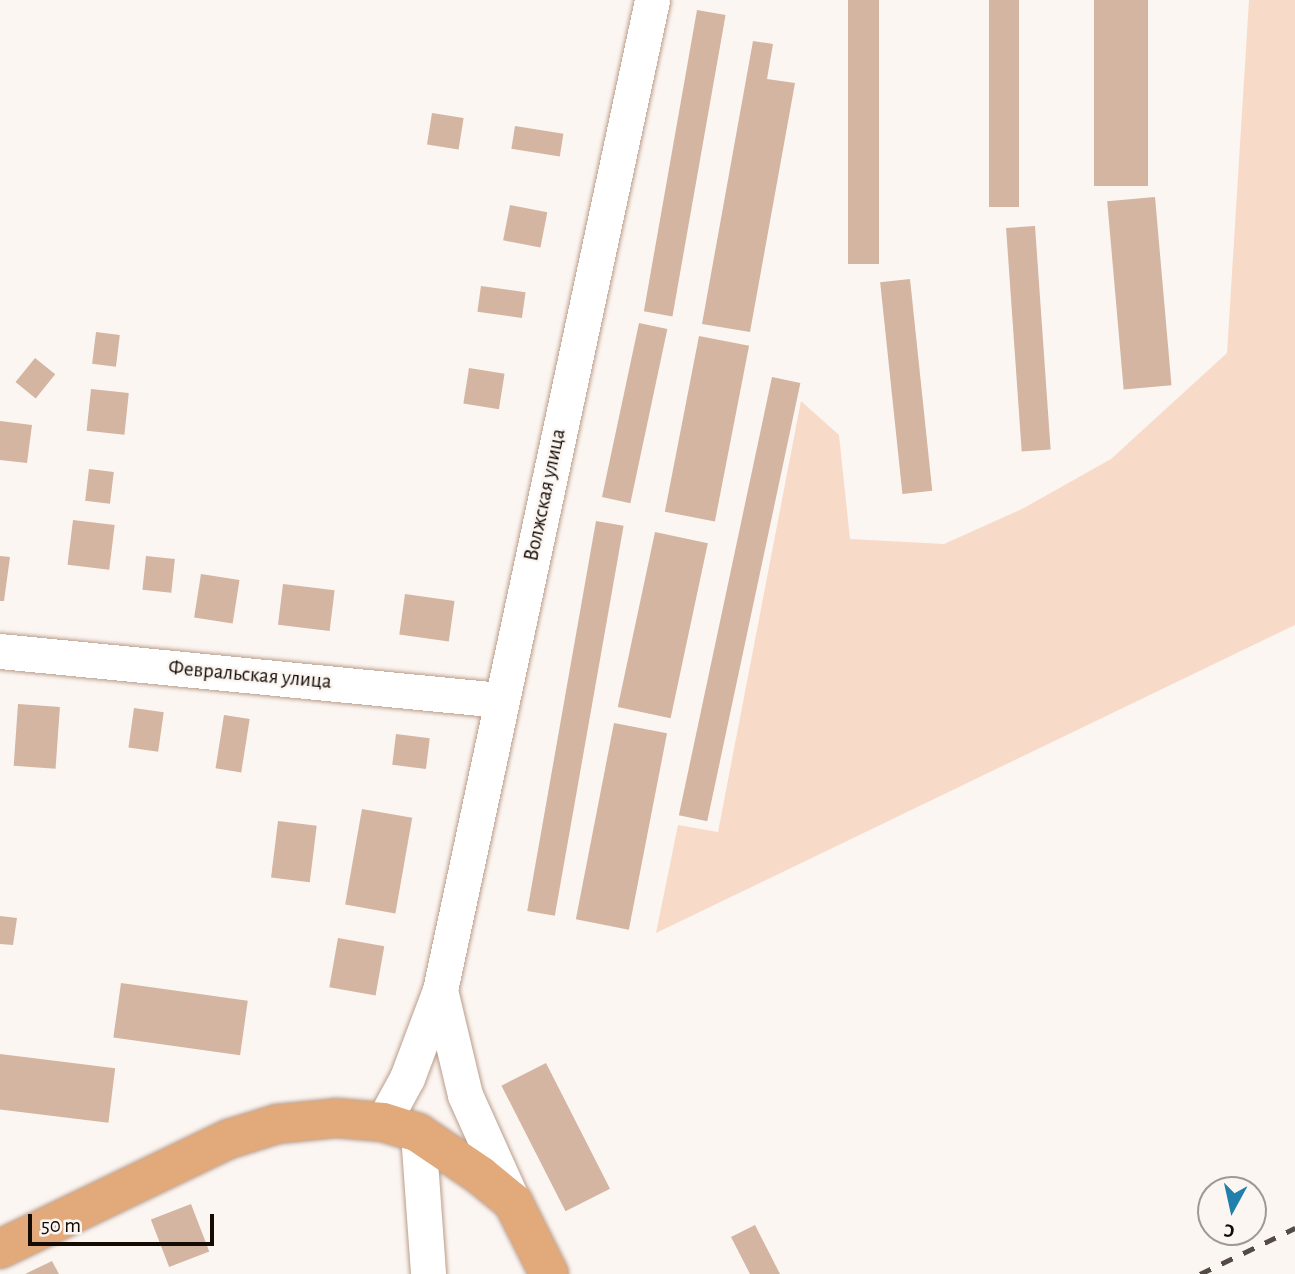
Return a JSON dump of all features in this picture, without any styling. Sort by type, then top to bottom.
[{"type":"main road","points":[[0,1249],[229,1139],[277,1124],[336,1118],[400,1128],[472,1168],[513,1202],[549,1274]]},
{"type":"street","name":"Волжская улица","points":[[400,1128],[407,1078],[440,990],[652,0]]},
{"type":"street","name":"Февральская улица","points":[[4,654],[500,700]]},
{"type":"street","points":[[440,990],[466,1095],[513,1202]]},
{"type":"street","points":[[400,1128],[428,1274]]},
{"type":"shaded area","points":[[1249,0],[1295,0],[1295,625],[656,933],[678,825],[718,832],[801,401],[839,435],[850,539],[944,544],[1022,509],[1111,459],[1227,353]]},
{"type":"building","points":[[848,0],[879,0],[879,264],[848,264]]},
{"type":"building","points":[[989,0],[1019,0],[1019,207],[989,207]]},
{"type":"building","points":[[1094,0],[1148,0],[1148,186],[1094,186]]},
{"type":"building","points":[[697,10],[726,15],[672,316],[644,311]]},
{"type":"building","points":[[753,41],[773,44],[767,79],[795,83],[750,332],[702,324]]},
{"type":"building","points":[[432,113],[464,118],[459,150],[427,145]]},
{"type":"building","points":[[515,126],[563,134],[560,156],[511,149]]},
{"type":"building","points":[[1155,197],[1171,385],[1124,389],[1107,201]]},
{"type":"building","points":[[510,205],[547,212],[540,248],[503,240]]},
{"type":"building","points":[[1035,226],[1051,449],[1022,451],[1006,228]]},
{"type":"building","points":[[910,279],[932,491],[902,494],[880,282]]},
{"type":"building","points":[[481,286],[526,292],[522,318],[477,312]]},
{"type":"building","points":[[639,323],[667,329],[630,503],[602,497]]},
{"type":"building","points":[[96,332],[120,335],[116,367],[92,364]]},
{"type":"building","points":[[699,336],[749,346],[715,521],[665,512]]},
{"type":"building","points":[[35,358],[55,374],[36,398],[15,382]]},
{"type":"building","points":[[469,368],[505,374],[499,409],[463,404]]},
{"type":"building","points":[[772,377],[800,383],[707,821],[679,815]]},
{"type":"building","points":[[91,389],[129,393],[124,435],[87,431]]},
{"type":"building","points":[[0,421],[32,425],[27,463],[0,460]]},
{"type":"building","points":[[89,469],[114,472],[110,504],[85,501]]},
{"type":"building","points":[[73,520],[115,525],[109,570],[68,565]]},
{"type":"building","points":[[596,521],[624,526],[555,916],[527,911]]},
{"type":"building","points":[[655,532],[708,543],[671,718],[618,707]]},
{"type":"building","points":[[0,556],[10,557],[4,601],[0,601]]},
{"type":"building","points":[[146,556],[175,559],[171,593],[142,590]]},
{"type":"building","points":[[201,574],[240,580],[233,624],[194,617]]},
{"type":"building","points":[[283,584],[335,590],[330,631],[278,625]]},
{"type":"building","points":[[405,594],[455,601],[449,642],[399,635]]},
{"type":"building","points":[[18,704],[60,707],[56,769],[14,766]]},
{"type":"building","points":[[134,708],[164,712],[158,752],[128,748]]},
{"type":"building","points":[[224,715],[250,719],[241,772],[216,768]]},
{"type":"building","points":[[614,723],[667,733],[629,930],[576,919]]},
{"type":"building","points":[[396,734],[430,738],[426,769],[392,765]]},
{"type":"building","points":[[362,809],[412,818],[395,913],[345,905]]},
{"type":"building","points":[[278,821],[317,826],[310,882],[271,878]]},
{"type":"building","points":[[0,916],[17,918],[13,945],[0,944]]},
{"type":"building","points":[[338,938],[384,946],[376,995],[329,987]]},
{"type":"building","points":[[121,983],[248,1001],[240,1055],[113,1037]]},
{"type":"building","points":[[0,1054],[115,1068],[108,1123],[0,1109]]},
{"type":"building","points":[[546,1063],[610,1189],[565,1211],[501,1086]]},
{"type":"building","points":[[191,1204],[209,1252],[169,1267],[151,1219]]},
{"type":"building","points":[[755,1225],[780,1274],[750,1274],[731,1237]]},
{"type":"building","points":[[52,1261],[59,1274],[25,1274]]},
{"type":"railway","points":[[1200,1274],[1295,1228]]}]
